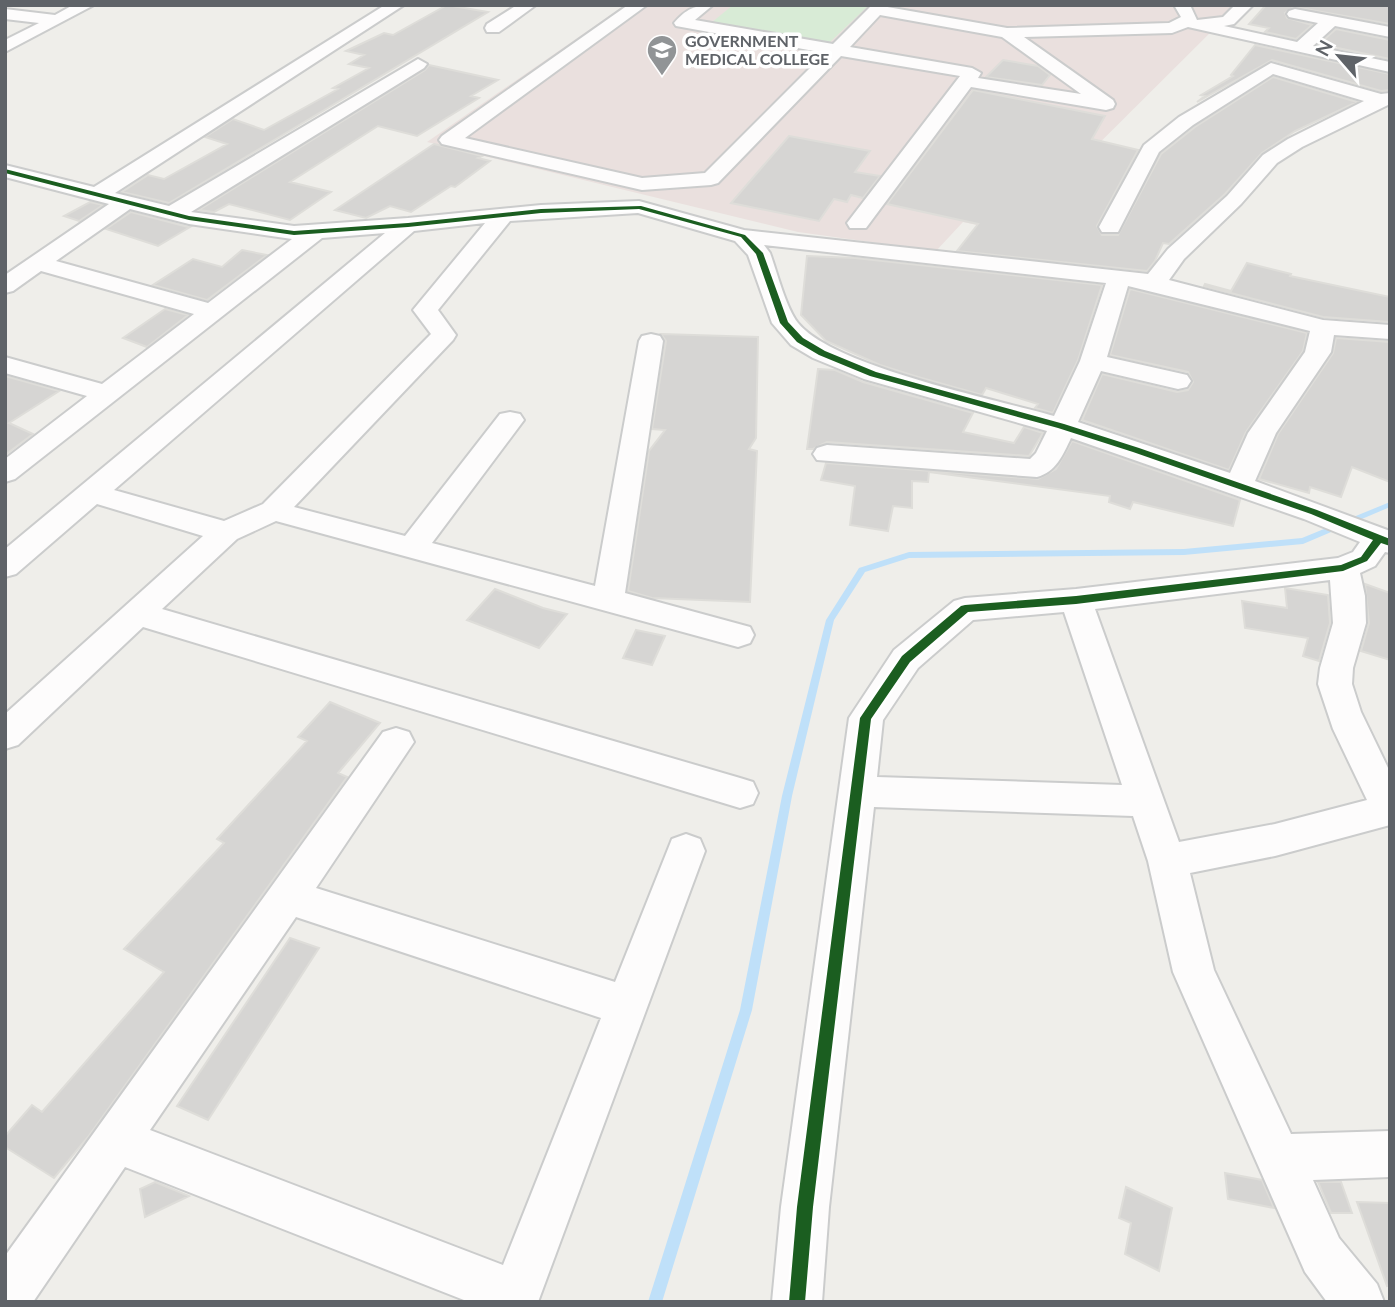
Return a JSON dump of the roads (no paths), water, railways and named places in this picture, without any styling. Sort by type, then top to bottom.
[{"type":"street","points":[[95,196],[396,5]]},
{"type":"street","points":[[493,28],[528,5]]},
{"type":"street","points":[[682,23],[705,5]]},
{"type":"street","points":[[1172,28],[1189,17],[1181,5]]},
{"type":"street","points":[[1007,33],[1106,104],[1033,92],[837,50],[643,14],[449,140],[642,184],[711,179],[837,50],[870,8],[1007,33],[1141,23],[1172,28],[1227,22],[1245,5]]},
{"type":"street","points":[[5,47],[82,6]]},
{"type":"street","points":[[5,14],[57,20]]},
{"type":"street","points":[[1295,14],[1390,32]]},
{"type":"street","points":[[1300,48],[1331,21]]},
{"type":"street","points":[[1195,25],[1390,67]]},
{"type":"street","points":[[858,223],[959,75],[987,29]]},
{"type":"street","points":[[172,214],[418,64]]},
{"type":"street","points":[[1110,227],[1151,149],[1186,121],[1271,68],[1385,99]]},
{"type":"street","points":[[1033,92],[1084,88]]},
{"type":"street","points":[[1148,281],[1159,278],[1176,254],[1234,200],[1270,159],[1295,143],[1385,99]]},
{"type":"street","points":[[5,171],[172,214],[267,231],[314,233],[503,215],[639,207],[743,236],[914,257],[1029,265],[1148,281],[1183,293],[1323,327],[1390,332]]},
{"type":"street","points":[[5,286],[125,203]]},
{"type":"street","points":[[5,735],[226,532],[273,511],[444,335],[425,310],[503,215]]},
{"type":"street","points":[[5,566],[408,225]]},
{"type":"street","points":[[5,473],[314,233]]},
{"type":"street","points":[[743,236],[759,253],[784,323],[800,340],[822,353],[873,374],[1061,426],[1239,485],[1376,537],[1364,559],[1343,568],[1076,600],[965,609],[905,659],[866,718],[805,1207],[797,1302]]},
{"type":"street","points":[[40,264],[212,312]]},
{"type":"street","points":[[827,454],[1037,468],[1048,457],[1093,361],[1119,277]]},
{"type":"street","points":[[1239,485],[1262,433],[1318,352],[1323,327]]},
{"type":"street","points":[[608,602],[651,341]]},
{"type":"street","points":[[1093,361],[1178,381]]},
{"type":"street","points":[[5,365],[107,394]]},
{"type":"street","points":[[411,550],[510,419]]},
{"type":"street","points":[[92,493],[226,532]]},
{"type":"street","points":[[273,511],[411,550],[738,635]]},
{"type":"street","points":[[1167,861],[1275,840],[1390,809],[1341,707],[1335,684],[1336,668],[1351,620],[1349,589],[1343,568]]},
{"type":"street","points":[[1076,600],[1167,861],[1194,972],[1322,1255],[1359,1302]]},
{"type":"street","points":[[139,614],[740,793]]},
{"type":"street","points":[[5,1299],[396,742]]},
{"type":"street","points":[[855,791],[1146,801]]},
{"type":"street","points":[[116,1140],[516,1295],[686,851]]},
{"type":"street","points":[[287,897],[627,1006]]},
{"type":"street","points":[[1278,1158],[1390,1154]]},
{"type":"waterway","points":[[655,1302],[746,1010],[787,796],[830,620],[862,570],[909,555],[1184,552],[1303,541],[1390,504]]},
{"type":"place","name":"GOVERNMENT MEDICAL COLLEGE","points":[[662,77]]}]
